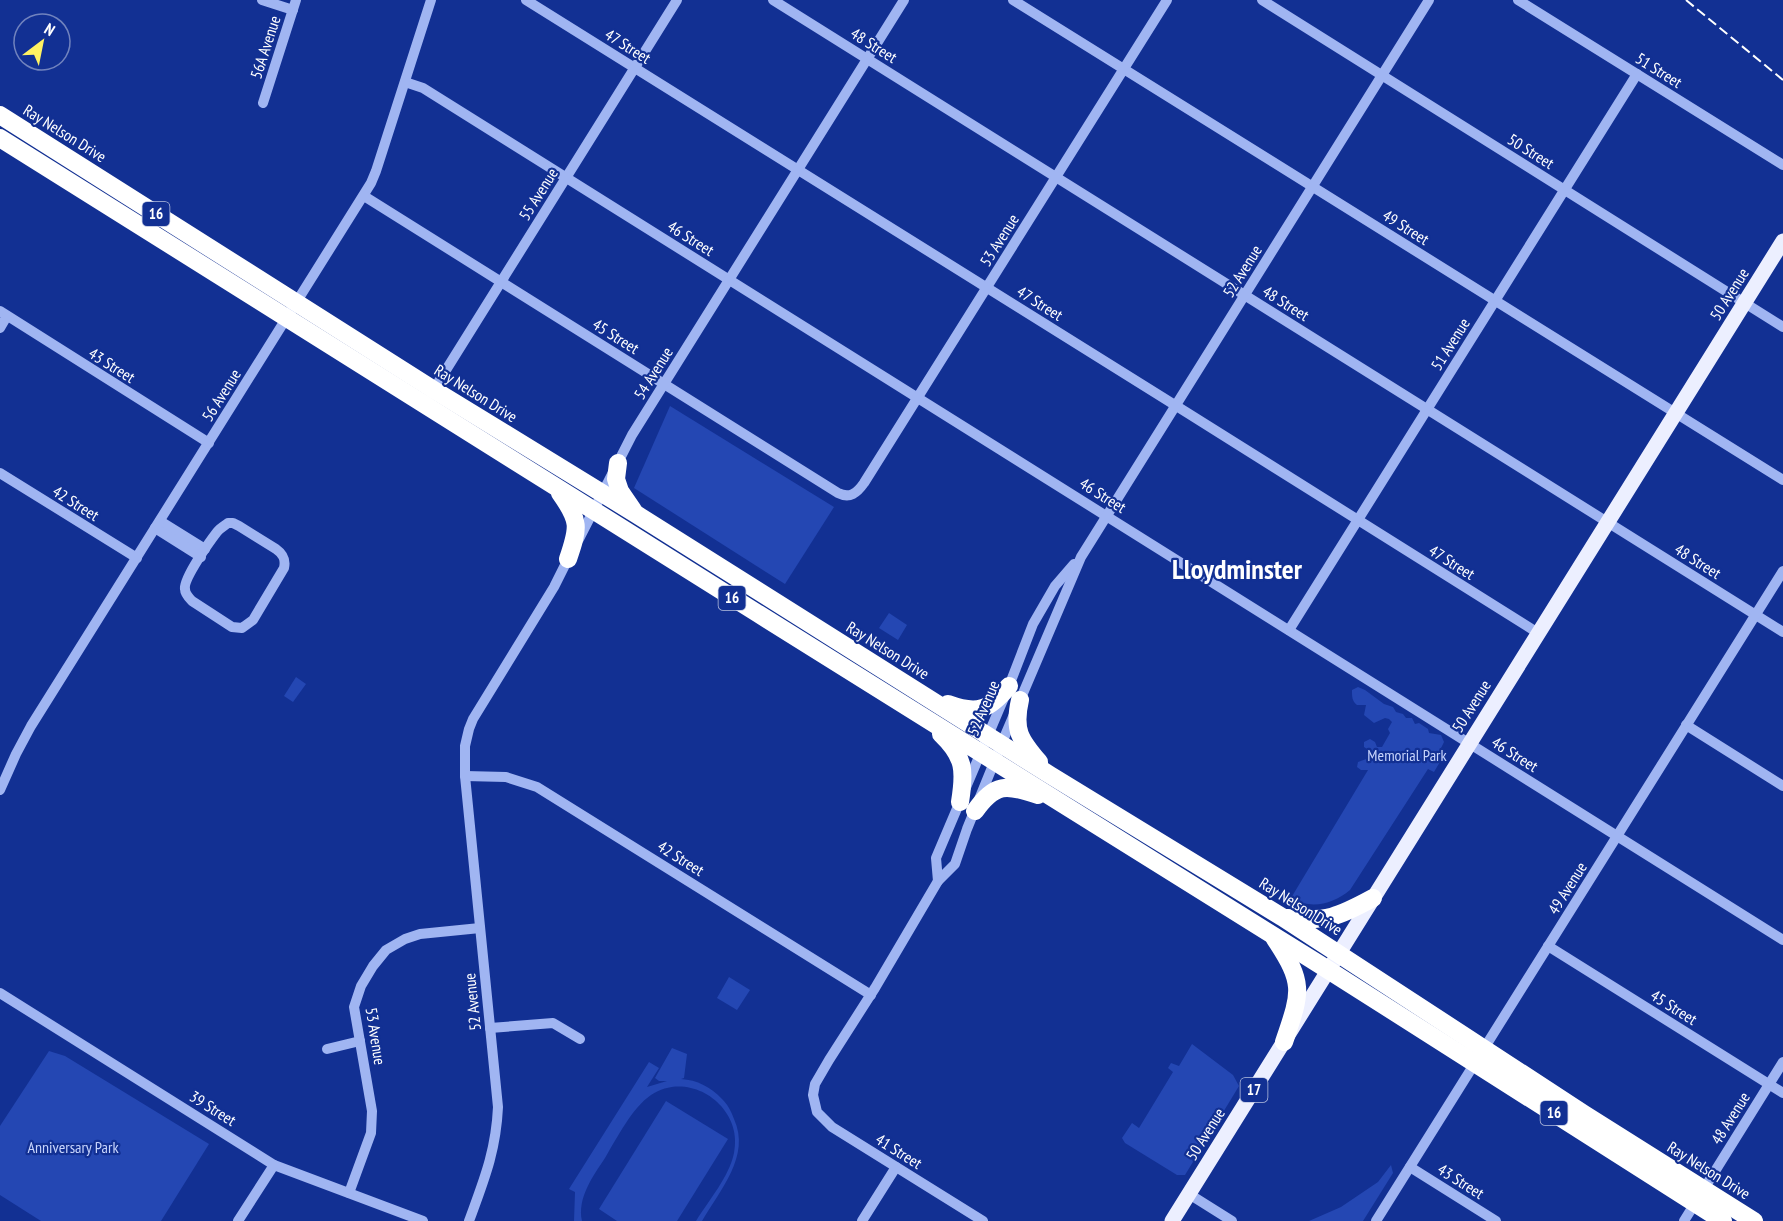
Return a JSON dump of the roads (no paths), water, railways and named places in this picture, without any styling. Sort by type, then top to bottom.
[{"type":"highway","name":"Ray Nelson Drive","points":[[0,115],[297,303],[556,486],[922,716],[1050,775],[1282,917],[1340,954],[1479,1056]]},
{"type":"highway","name":"Ray Nelson Drive","points":[[0,138],[287,319],[602,493],[922,694],[1061,803],[1329,970],[1479,1056],[1699,1196],[1754,1221]]},
{"type":"highway","points":[[618,463],[616,479],[620,491],[636,514]]},
{"type":"highway","points":[[556,486],[576,520],[575,538],[568,559]]},
{"type":"highway","points":[[848,682],[872,685]]},
{"type":"highway","points":[[922,694],[956,707],[978,710],[1014,693],[1017,727],[1025,746],[1050,775]]},
{"type":"highway","points":[[922,716],[949,742],[959,758],[963,771],[967,806],[1000,788],[1028,792],[1061,803]]},
{"type":"highway","points":[[1282,917],[1306,920],[1327,919],[1345,913],[1373,898]]},
{"type":"highway","points":[[1272,934],[1291,965],[1298,989],[1297,1004],[1284,1042]]},
{"type":"highway","name":"Ray Nelson Drive","points":[[1699,1196],[1723,1221]]},
{"type":"main road","name":"50 Avenue","points":[[1172,1221],[1783,242]]},
{"type":"street","points":[[262,0],[294,5]]},
{"type":"street","name":"56 Avenue","points":[[0,790],[31,726],[364,196],[376,171],[431,0]]},
{"type":"street","name":"47 Street","points":[[526,0],[1538,633]]},
{"type":"street","name":"55 Avenue","points":[[429,397],[677,0]]},
{"type":"street","name":"48 Street","points":[[773,0],[1783,632]]},
{"type":"street","name":"54 Avenue","points":[[465,776],[465,746],[473,719],[543,605],[632,435],[904,0]]},
{"type":"street","name":"49 Street","points":[[1013,0],[1783,480]]},
{"type":"street","name":"53 Avenue","points":[[855,494],[861,488],[1167,0]]},
{"type":"street","name":"50 Street","points":[[1262,0],[1783,327]]},
{"type":"street","name":"52 Avenue","points":[[938,881],[936,858],[967,806],[1014,693],[1081,557],[1429,0]]},
{"type":"street","name":"51 Street","points":[[1518,0],[1783,165]]},
{"type":"street","name":"56A Avenue","points":[[262,103],[294,5]]},
{"type":"street","name":"51 Avenue","points":[[1289,630],[1637,74]]},
{"type":"street","name":"46 Street","points":[[405,82],[423,88],[1783,940]]},
{"type":"street","name":"45 Street","points":[[364,196],[838,494],[848,496],[855,494]]},
{"type":"street","points":[[0,328],[4,314]]},
{"type":"street","name":"43 Street","points":[[4,314],[209,443]]},
{"type":"street","name":"42 Street","points":[[0,473],[137,558]]},
{"type":"street","points":[[233,523],[276,549],[285,558],[284,568],[248,625],[242,628],[232,627],[187,596],[184,589],[185,583],[203,553],[223,526],[233,523]]},
{"type":"street","points":[[158,525],[203,553]]},
{"type":"street","name":"52 Avenue","points":[[813,1095],[821,1072],[871,995],[938,881],[956,864],[967,806],[1014,693],[1040,609],[1054,586],[1081,557]]},
{"type":"street","name":"49 Avenue","points":[[1376,1221],[1783,571]]},
{"type":"street","points":[[1686,725],[1783,786]]},
{"type":"street","name":"52 Avenue","points":[[465,776],[498,1107],[497,1128],[489,1167],[469,1221]]},
{"type":"street","name":"42 Street","points":[[465,776],[506,777],[537,787],[871,995]]},
{"type":"street","name":"53 Avenue","points":[[349,1193],[371,1133],[372,1112],[354,1007],[361,986],[386,950],[405,939],[420,934],[480,928]]},
{"type":"street","name":"45 Street","points":[[1548,946],[1783,1093]]},
{"type":"street","name":"39 Street","points":[[0,993],[274,1164],[423,1221]]},
{"type":"street","points":[[490,1028],[554,1023],[580,1039]]},
{"type":"street","points":[[327,1049],[360,1041]]},
{"type":"street","name":"48 Avenue","points":[[1684,1221],[1783,1062]]},
{"type":"street","name":"41 Street","points":[[813,1095],[817,1112],[845,1136],[983,1221]]},
{"type":"street","points":[[238,1221],[274,1164]]},
{"type":"street","points":[[862,1221],[897,1167]]},
{"type":"street","name":"43 Street","points":[[1410,1167],[1496,1221]]},
{"type":"street","points":[[1189,1194],[1232,1221]]},
{"type":"railway","points":[[1686,0],[1783,80]]},
{"type":"district","name":"Lloydminster","points":[[1237,569]]},
{"type":"park label","name":"Memorial Park","points":[[1407,755]]},
{"type":"park label","name":"Anniversary Park","points":[[73,1147]]}]
